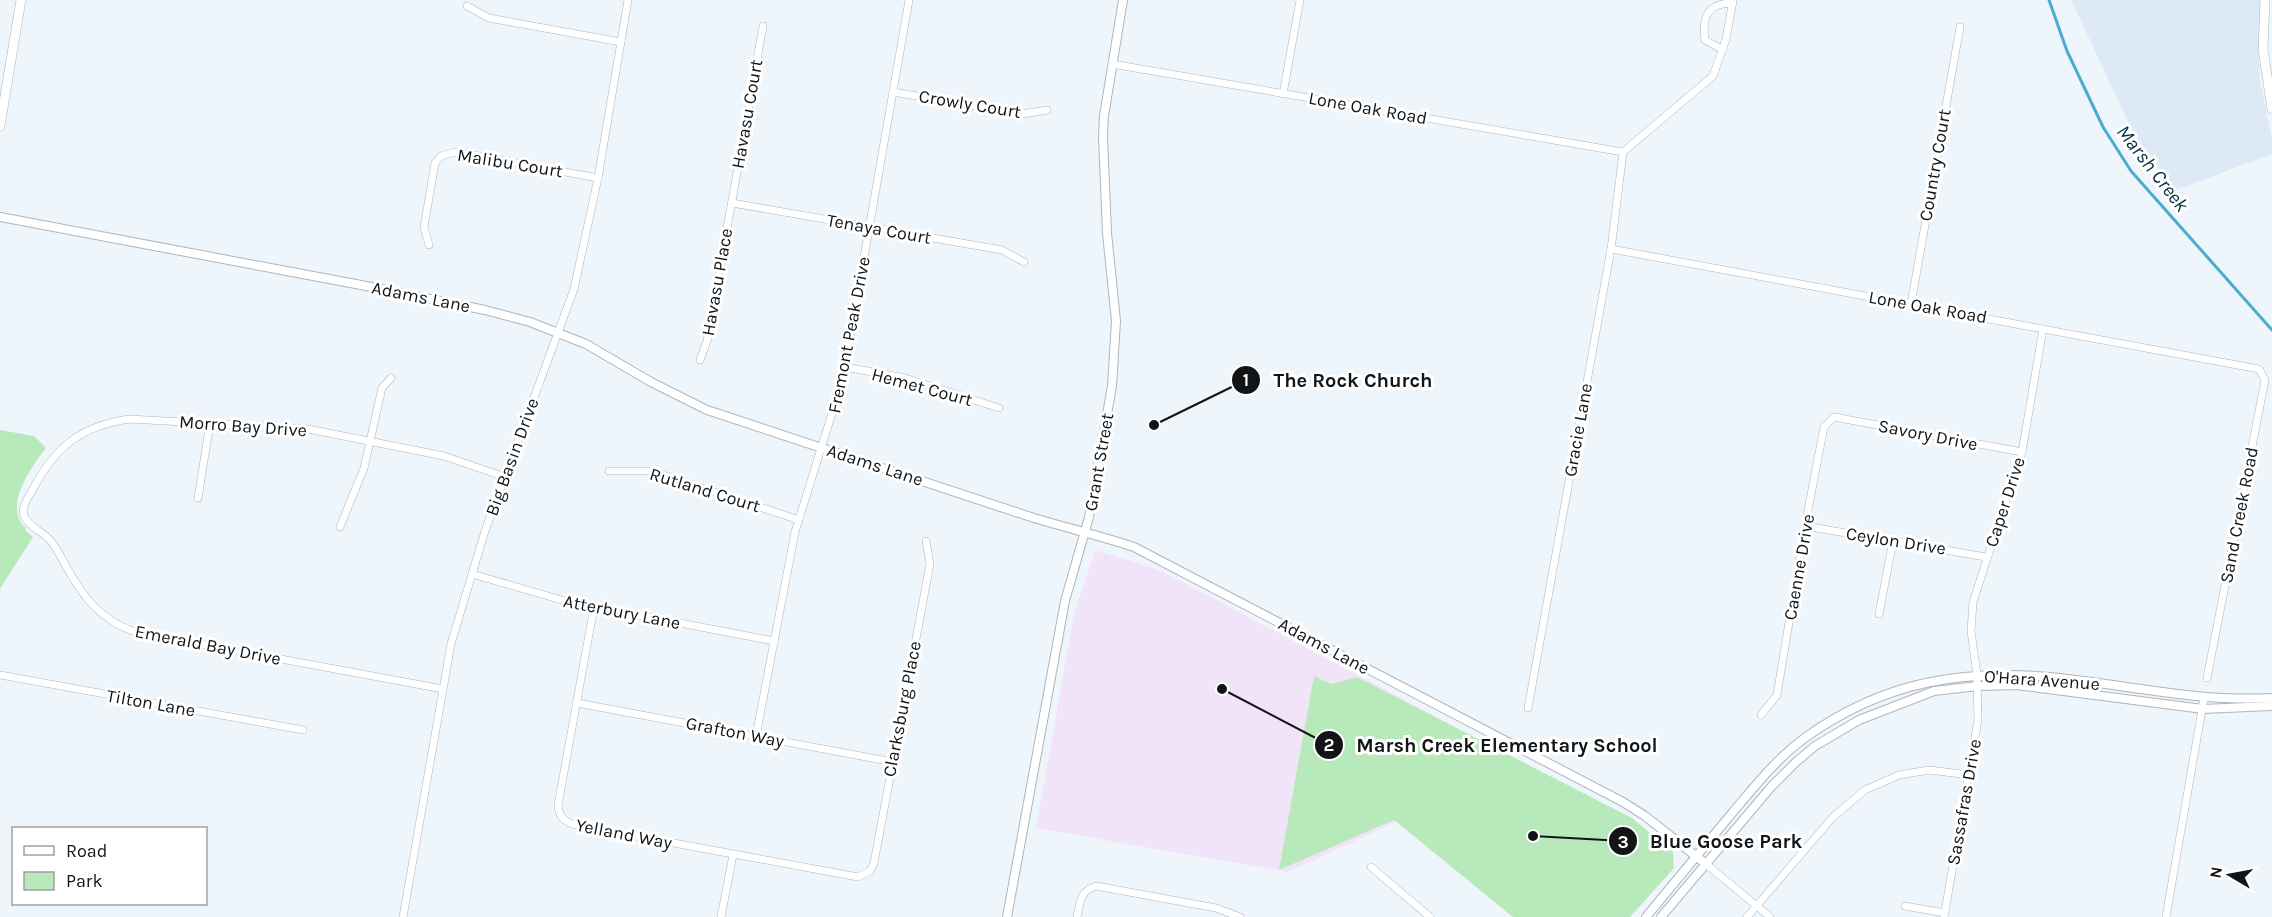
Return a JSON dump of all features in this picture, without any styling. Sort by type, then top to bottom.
[{"type":"main road","points":[[0,126],[21,0]]},
{"type":"main road","points":[[2265,0],[2263,49],[2272,108]]},
{"type":"street","name":"Big Basin Drive","points":[[403,917],[451,644],[505,477],[574,289],[598,178],[628,0]]},
{"type":"street","name":"Fremont Peak Drive","points":[[756,736],[799,520],[846,367],[909,0]]},
{"type":"street","name":"Grant Street","points":[[1007,917],[1030,804],[1065,601],[1085,533],[1112,386],[1116,321],[1102,162],[1104,116],[1123,0]]},
{"type":"street","points":[[1283,94],[1300,0]]},
{"type":"street","points":[[1623,152],[1713,76],[1723,50],[1733,2],[1720,3],[1706,15],[1703,26],[1704,40],[1723,50]]},
{"type":"street","points":[[467,6],[489,18],[621,42]]},
{"type":"street","name":"Havasu Court","points":[[732,202],[763,26]]},
{"type":"street","name":"Country Court","points":[[1911,304],[1960,27]]},
{"type":"street","name":"Lone Oak Road","points":[[1112,64],[1623,152]]},
{"type":"street","name":"Crowly Court","points":[[893,92],[1023,114],[1047,110]]},
{"type":"street","name":"Malibu Court","points":[[429,245],[424,226],[435,163],[441,156],[456,152],[598,178]]},
{"type":"street","name":"Gracie Lane","points":[[1528,708],[1611,249],[1623,152]]},
{"type":"street","name":"Tenaya Court","points":[[732,202],[1002,250],[1024,262]]},
{"type":"street","name":"Havasu Place","points":[[700,360],[707,341],[732,202]]},
{"type":"street","name":"Adams Lane","points":[[0,218],[361,285],[485,310],[530,322],[607,355],[651,382],[707,410],[1085,533],[1104,537],[1149,554],[1623,802],[1645,816],[1696,856]]},
{"type":"street","name":"Lone Oak Road","points":[[1611,249],[2244,365]]},
{"type":"street","name":"Caper Drive","points":[[1978,686],[1971,631],[1973,602],[2022,452],[2043,329]]},
{"type":"street","name":"Sand Creek Road","points":[[2207,678],[2265,380],[2259,369],[2244,365]]},
{"type":"street","name":"Hemet Court","points":[[846,367],[905,378],[999,408]]},
{"type":"street","points":[[340,527],[364,468],[382,388],[391,378]]},
{"type":"street","name":"Savory Drive","points":[[1834,417],[2022,452]]},
{"type":"street","name":"Caenne Drive","points":[[1761,715],[1777,695],[1824,427],[1834,417]]},
{"type":"street","name":"Morro Bay Drive","points":[[24,515],[23,506],[51,460],[69,442],[106,423],[129,419],[308,429],[461,460],[505,477]]},
{"type":"street","points":[[198,498],[210,423]]},
{"type":"street","name":"Rutland Court","points":[[609,471],[651,471],[799,520]]},
{"type":"street","name":"Emerald Bay Drive","points":[[24,515],[27,521],[51,541],[81,593],[95,609],[122,628],[443,689]]},
{"type":"street","name":"Ceylon Drive","points":[[1805,526],[1986,557]]},
{"type":"street","points":[[1879,614],[1893,540]]},
{"type":"street","name":"Clarksburg Place","points":[[865,875],[874,864],[930,564],[926,541]]},
{"type":"street","name":"Atterbury Lane","points":[[472,574],[594,607],[774,641]]},
{"type":"street","name":"Yelland Way","points":[[594,607],[558,805],[562,818],[576,825],[733,855],[852,877],[865,875]]},
{"type":"street","name":"O'Hara Avenue","points":[[1646,917],[1770,769],[1805,738],[1842,715],[1917,683],[1977,675],[2008,674],[2060,678],[2204,698],[2272,698]]},
{"type":"street","name":"Tilton Lane","points":[[0,675],[303,730]]},
{"type":"street","name":"O'Hara Avenue","points":[[1662,917],[1771,787],[1815,746],[1875,713],[1934,691],[1978,686],[2017,685],[2203,709],[2272,706]]},
{"type":"street","name":"Sassafras Drive","points":[[1944,915],[1978,720],[1978,686]]},
{"type":"street","points":[[2166,917],[2204,698]]},
{"type":"street","name":"Grafton Way","points":[[577,703],[893,762]]},
{"type":"street","points":[[1747,917],[1833,817],[1864,790],[1899,775],[1929,770],[1969,776]]},
{"type":"street","points":[[721,917],[733,855]]},
{"type":"street","points":[[1696,856],[1770,917]]},
{"type":"street","points":[[1371,867],[1430,917]]},
{"type":"street","points":[[1077,917],[1080,898],[1086,889],[1096,886],[1216,908],[1240,917]]},
{"type":"street","points":[[1905,906],[1944,915]]},
{"type":"shaded area","points":[[2071,0],[2261,0],[2259,76],[2272,138],[2272,154],[2176,190],[2141,149]]},
{"type":"shaded area","points":[[1095,550],[1162,571],[1523,763],[1288,872],[1036,828],[1074,614]]},
{"type":"green space","points":[[0,430],[34,436],[46,448],[27,476],[18,499],[19,520],[33,537],[0,589]]},
{"type":"green space","points":[[1314,676],[1331,684],[1357,677],[1632,818],[1673,852],[1674,868],[1630,917],[1513,917],[1394,820],[1279,870]]},
{"type":"waterway","name":"Marsh Creek","points":[[2049,0],[2067,51],[2103,127],[2131,171],[2272,330]]},
{"type":"place","name":"The Rock Church","points":[[1154,425]]},
{"type":"place","name":"Marsh Creek Elementary School","points":[[1222,689]]},
{"type":"place","name":"Blue Goose Park","points":[[1533,836]]}]
